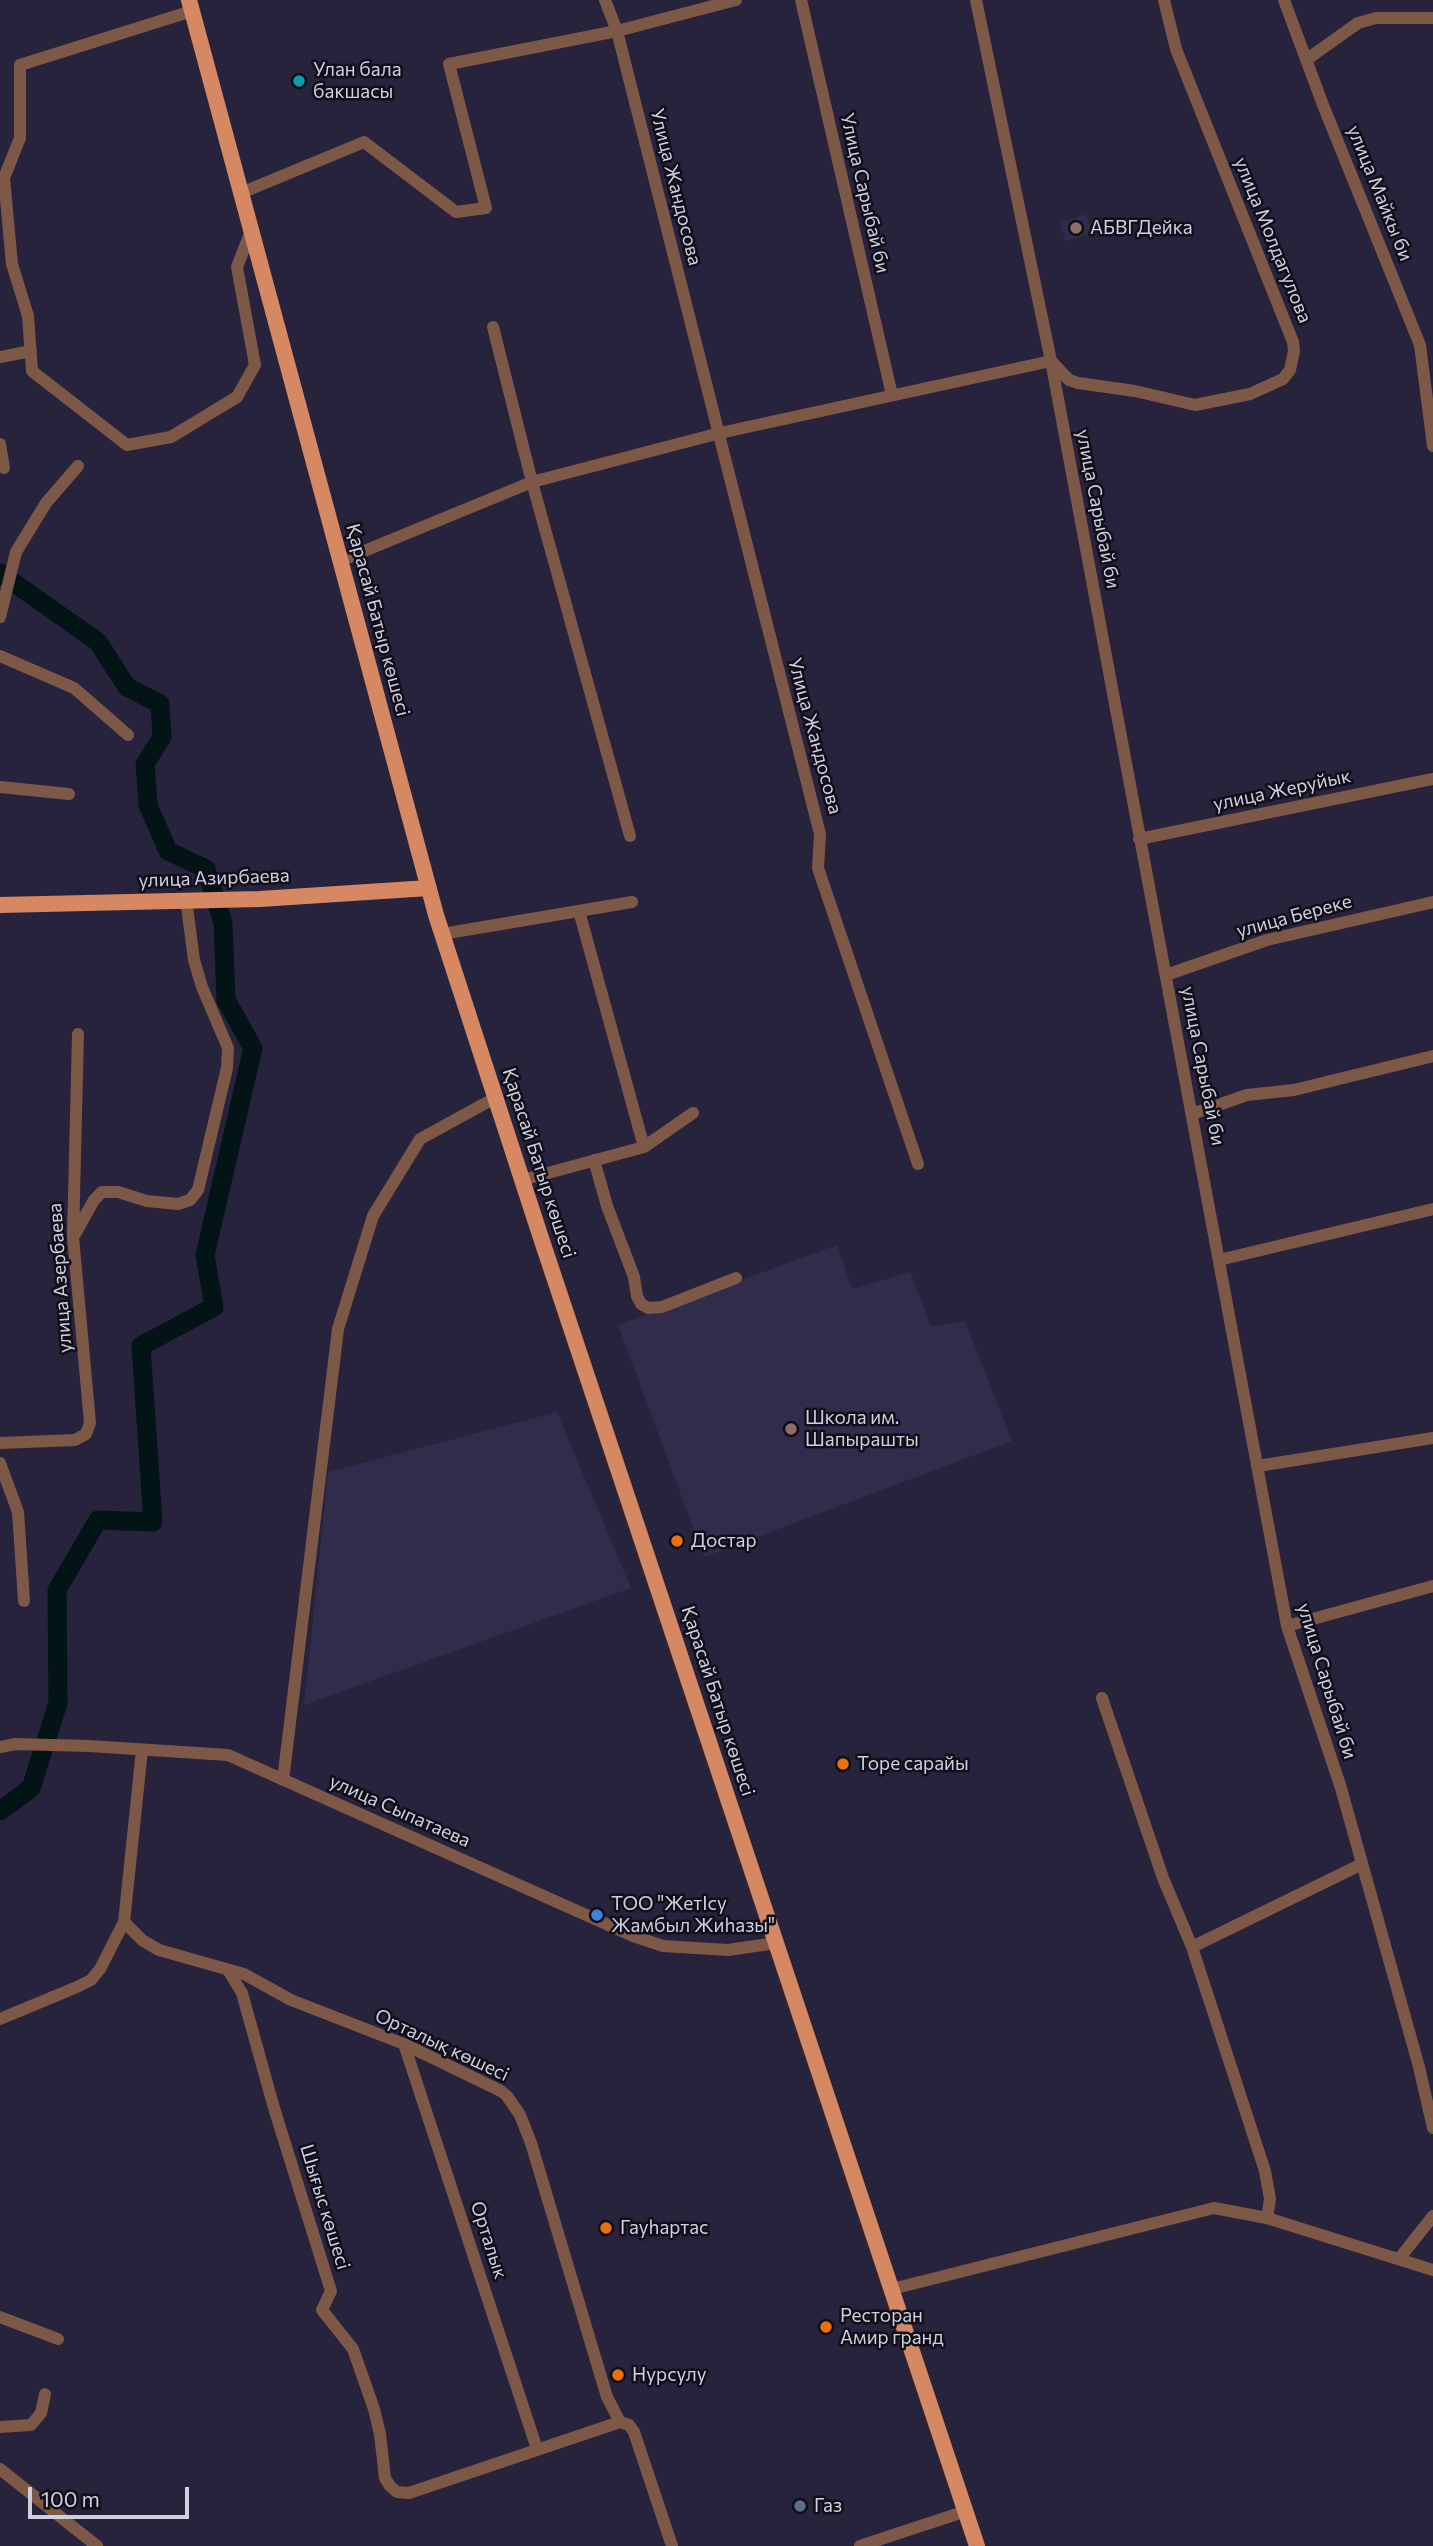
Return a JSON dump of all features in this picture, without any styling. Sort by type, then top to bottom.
[{"type":"main road","name":"Қарасай Батыр көшесі","points":[[190,5],[442,934],[977,2546]]},
{"type":"main road","name":"улица Азирбаева","points":[[0,905],[260,899],[429,888]]},
{"type":"street","name":"Улица Жандосова","points":[[606,0],[617,31],[820,834],[818,868],[918,1164]]},
{"type":"street","points":[[241,193],[364,142],[456,212],[486,208],[449,64],[617,31],[736,0]]},
{"type":"street","name":"Улица Сарыбай би","points":[[801,0],[892,395]]},
{"type":"street","name":"улица Сарыбай би","points":[[976,0],[1051,361],[1287,1626],[1341,1788],[1419,2067],[1433,2128]]},
{"type":"street","name":"улица Молдагулова","points":[[1051,361],[1069,380],[1078,383],[1135,391],[1195,405],[1250,394],[1283,379],[1290,370],[1293,342],[1175,49],[1164,0]]},
{"type":"street","name":"улица Майкы би","points":[[1283,0],[1420,345],[1433,446]]},
{"type":"street","points":[[190,5],[20,65],[20,138],[4,178],[12,264],[28,316],[32,371],[127,445],[171,438],[237,397],[255,365],[237,267],[251,231]]},
{"type":"street","points":[[1306,60],[1358,23],[1376,18],[1433,18]]},
{"type":"street","points":[[493,327],[532,482],[630,836]]},
{"type":"street","points":[[1420,345],[1433,341]]},
{"type":"street","points":[[0,357],[31,351]]},
{"type":"street","points":[[340,561],[532,482],[720,433],[1051,361]]},
{"type":"street","points":[[0,444],[4,468]]},
{"type":"street","points":[[0,617],[16,552],[46,503],[78,466]]},
{"type":"street","points":[[0,656],[74,688],[128,735]]},
{"type":"street","name":"улица Жеруйык","points":[[1139,839],[1433,779]]},
{"type":"street","points":[[0,787],[69,794]]},
{"type":"street","points":[[73,1237],[94,1200],[102,1192],[118,1192],[147,1201],[178,1204],[190,1200],[198,1190],[227,1068],[228,1048],[194,961],[191,899]]},
{"type":"street","points":[[442,934],[632,902]]},
{"type":"street","name":"улица Береке","points":[[1166,975],[1267,940],[1433,902]]},
{"type":"street","points":[[579,911],[644,1147]]},
{"type":"street","name":"улица Азербаева","points":[[0,1443],[75,1440],[86,1434],[90,1423],[73,1237],[78,1034]]},
{"type":"street","points":[[1192,1114],[1247,1095],[1294,1090],[1433,1056]]},
{"type":"street","points":[[283,1780],[338,1329],[373,1216],[420,1139],[495,1098]]},
{"type":"street","points":[[522,1180],[644,1147],[694,1113]]},
{"type":"street","points":[[594,1160],[641,1304],[648,1308],[662,1307],[736,1278]]},
{"type":"street","points":[[1219,1260],[1433,1209]]},
{"type":"street","points":[[1258,1466],[1433,1438]]},
{"type":"street","points":[[0,1463],[18,1512],[24,1601]]},
{"type":"street","points":[[1287,1626],[1433,1586]]},
{"type":"street","points":[[1102,1698],[1163,1878],[1192,1947],[1265,2171],[1270,2199],[1267,2218]]},
{"type":"street","name":"улица Сыпатаева","points":[[0,1747],[32,1744],[89,1746],[228,1755],[633,1936],[663,1946],[728,1950],[776,1943]]},
{"type":"street","points":[[0,2019],[91,1980],[100,1969],[124,1922],[142,1750]]},
{"type":"street","points":[[1192,1947],[1362,1864]]},
{"type":"street","name":"Орталық көшесі","points":[[124,1922],[142,1940],[159,1950],[260,1981],[291,2000],[404,2044],[501,2091],[520,2115],[531,2143],[607,2397],[620,2422],[629,2425],[634,2432],[672,2546]]},
{"type":"street","name":"Шығыс көшесі","points":[[228,1970],[242,1993],[274,2108],[331,2291],[322,2310],[354,2349],[374,2409],[385,2478],[390,2486],[397,2492],[409,2493],[537,2449]]},
{"type":"street","name":"Орталык","points":[[404,2044],[537,2449]]},
{"type":"street","points":[[892,2289],[1214,2208],[1267,2218],[1433,2270]]},
{"type":"street","points":[[1399,2259],[1433,2216]]},
{"type":"street","points":[[0,2317],[58,2339]]},
{"type":"street","points":[[0,2427],[31,2425],[41,2413],[45,2394]]},
{"type":"street","points":[[537,2449],[620,2422]]},
{"type":"street","points":[[0,2469],[97,2546]]},
{"type":"street","points":[[860,2546],[965,2511]]},
{"type":"shaded area","name":"АБВГДейка","points":[[1086,214],[1092,233],[1065,241],[1060,223]]},
{"type":"shaded area","points":[[837,1245],[852,1289],[910,1272],[931,1326],[965,1321],[1012,1441],[704,1557],[618,1325]]},
{"type":"shaded area","points":[[557,1412],[631,1588],[304,1705],[328,1472]]},
{"type":"waterway","points":[[0,573],[98,642],[127,687],[160,704],[162,737],[145,764],[148,805],[168,851],[206,869],[223,923],[226,1000],[253,1048],[205,1255],[214,1307],[141,1346],[153,1522],[98,1520],[57,1590],[58,1703],[31,1788],[0,1811]]},
{"type":"place","name":"Улан бала бакшасы","points":[[299,81]]},
{"type":"place","name":"АБВГДейка","points":[[1076,228]]},
{"type":"place","name":"Школа им. Шапырашты","points":[[791,1429]]},
{"type":"place","name":"Достар","points":[[677,1541]]},
{"type":"place","name":"Торе сарайы","points":[[843,1764]]},
{"type":"place","name":"ТОО \"ЖетIсу Жамбыл Жиhазы\"","points":[[597,1915]]},
{"type":"place","name":"Гауhартас","points":[[606,2228]]},
{"type":"place","name":"Ресторан Амир гранд","points":[[826,2327]]},
{"type":"place","name":"Нурсулу","points":[[618,2375]]},
{"type":"place","name":"Газ","points":[[800,2506]]}]
